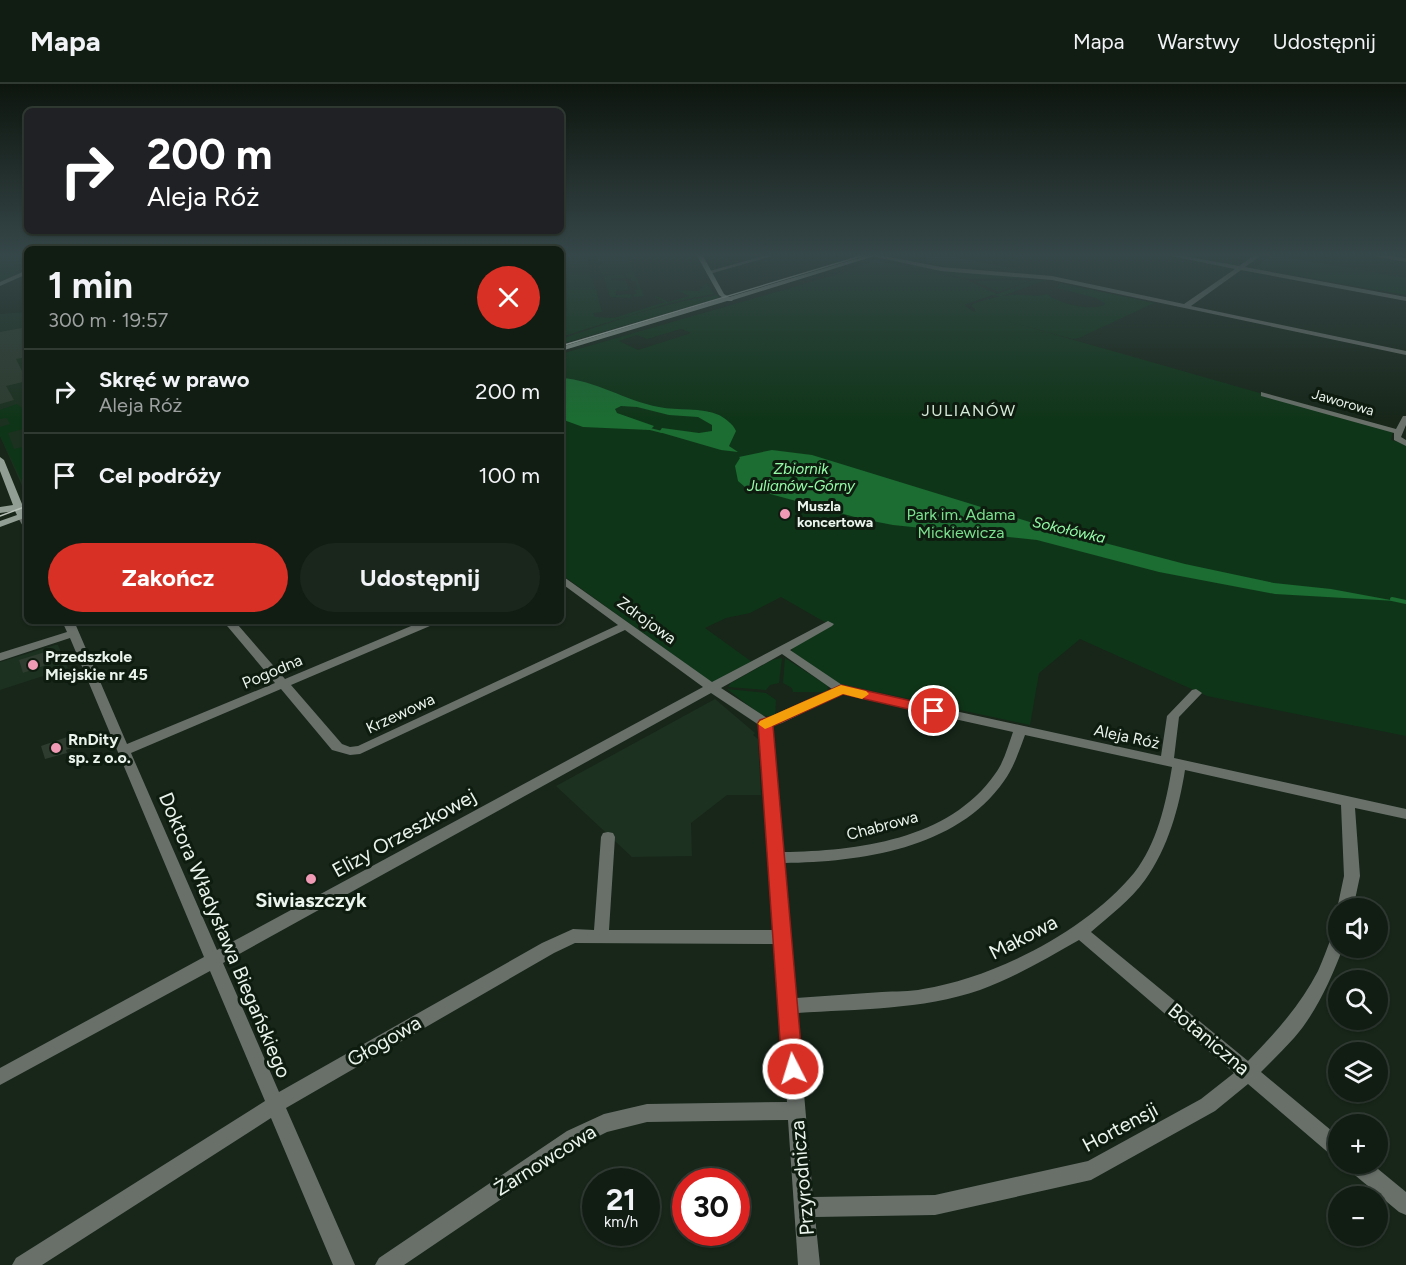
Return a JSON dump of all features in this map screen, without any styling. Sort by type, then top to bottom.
[{"type":"main road","points":[[564,348],[699,309]]},
{"type":"main road","points":[[0,460],[24,511]]},
{"type":"main road","points":[[0,510],[24,511]]},
{"type":"main road","points":[[0,524],[24,511]]},
{"type":"street","points":[[1201,309],[1406,353]]},
{"type":"street","name":"Jaworowa","points":[[1264,394],[1398,432]]},
{"type":"street","points":[[1406,418],[1397,438],[1406,443]]},
{"type":"street","name":"Zdrojowa","points":[[564,580],[713,689]]},
{"type":"street","name":"Krzewowa","points":[[232,624],[337,747],[350,751],[360,750],[625,626]]},
{"type":"street","name":"Pogodna","points":[[123,750],[426,624]]},
{"type":"street","name":"Elizy Orzeszkowej","points":[[0,1077],[713,689],[828,624]]},
{"type":"street","points":[[0,657],[71,627]]},
{"type":"street","name":"Doktora Władysława Biegańskiego","points":[[71,627],[344,1265]]},
{"type":"street","name":"Aleja Róż","points":[[783,650],[841,690],[1406,814]]},
{"type":"street","points":[[713,689],[722,692],[765,723],[778,720],[841,690]]},
{"type":"street","name":"Makowa","points":[[787,1006],[922,997],[977,984],[1080,932],[1115,902],[1140,876],[1157,845],[1173,804],[1173,716],[1196,693]]},
{"type":"street","name":"Przyrodnicza","points":[[765,723],[809,1265]]},
{"type":"street","name":"Chabrowa","points":[[776,858],[868,851],[902,842],[944,825],[980,799],[998,780],[1007,765],[1020,730]]},
{"type":"street","points":[[1347,898],[1352,876],[1348,801]]},
{"type":"street","points":[[601,937],[608,837]]},
{"type":"street","name":"Botaniczna","points":[[1080,932],[1328,1139]]},
{"type":"street","name":"Głogowa","points":[[23,1265],[275,1105],[548,948],[573,936],[782,937]]},
{"type":"street","name":"Hortensji","points":[[804,1207],[935,1205],[1091,1170],[1208,1105],[1249,1072],[1289,1031],[1311,999],[1331,958]]},
{"type":"street","name":"Żarnowcowa","points":[[386,1265],[574,1138],[604,1123],[646,1113],[796,1111]]},
{"type":"street","points":[[1369,1174],[1406,1205]]},
{"type":"shaded area","points":[[24,312],[23,488],[0,436],[0,314]]},
{"type":"shaded area","name":"Przedszkole Miejskie nr 45","points":[[58,645],[68,668],[0,690],[0,662]]},
{"type":"shaded area","points":[[715,699],[755,733],[753,735],[758,739],[761,795],[727,795],[691,823],[692,856],[632,857],[556,786]]},
{"type":"green space","points":[[564,309],[601,309],[602,312],[593,313],[595,317],[614,318],[642,309],[650,309],[564,336]]},
{"type":"green space","points":[[652,309],[681,309],[564,343],[564,338]]},
{"type":"green space","name":"Park im. Adama Mickiewicza","points":[[717,309],[970,309],[974,312],[975,309],[1141,309],[1073,339],[1007,321],[1393,431],[1391,440],[1406,444],[1406,736],[1207,696],[1080,639],[1039,673],[1030,725],[854,687],[852,689],[839,684],[792,652],[793,647],[830,625],[781,597],[750,613],[726,618],[705,628],[752,662],[712,683],[564,576],[564,353]],"holes":[[[681,329],[691,333],[638,350],[619,341],[637,335],[647,339]]]},
{"type":"green space","points":[[17,404],[24,410],[24,429],[8,433],[14,449],[24,447],[24,486],[0,436],[0,427],[10,424],[7,418],[0,419],[0,410]]},
{"type":"green space","points":[[782,658],[779,683],[770,685],[766,690],[728,687],[731,683],[772,660]]},
{"type":"green space","points":[[785,658],[828,686],[827,692],[793,692],[792,688],[783,683]]},
{"type":"green space","points":[[727,689],[766,693],[776,700],[775,717],[761,715]]},
{"type":"water","points":[[564,378],[598,386],[646,404],[705,411],[719,415],[736,431],[729,446],[738,452],[721,450],[659,432],[662,428],[699,433],[712,431],[712,425],[698,417],[669,415],[637,407],[621,406],[615,409],[617,413],[654,426],[650,430],[583,427],[564,420]]},
{"type":"water","name":"Zbiornik Julianów-Górny","points":[[772,450],[812,455],[1059,531],[1185,564],[1274,583],[1331,589],[1396,601],[1275,594],[1159,572],[1037,540],[893,525],[862,519],[745,487],[738,481],[735,466],[739,457]]},
{"type":"building","points":[[24,328],[24,358],[16,359],[24,375],[24,382],[6,386],[14,400],[0,404],[0,332]]},
{"type":"building","name":"Przedszkole Miejskie nr 45","points":[[45,652],[49,664],[23,673],[19,660]]},
{"type":"building","name":"RnDity sp. z o.o.","points":[[70,736],[72,739],[91,741],[66,750],[67,753],[45,759],[41,746]]},
{"type":"waterway","name":"Sokołówka","points":[[646,428],[662,432]]},
{"type":"waterway","name":"Sokołówka","points":[[1392,599],[1406,602]]},
{"type":"tram line","points":[[564,345],[684,309]]},
{"type":"tram line","points":[[0,516],[24,507]]},
{"type":"slow traffic","points":[[765,724],[841,690],[862,694]]},
{"type":"place","name":"Muszla koncertowa","points":[[785,514]]},
{"type":"place","name":"Przedszkole Miejskie nr 45","points":[[33,665]]},
{"type":"place","name":"RnDity sp. z o.o.","points":[[56,748]]},
{"type":"place","name":"Siwiaszczyk","points":[[311,879]]},
{"type":"district","name":"JULIANÓW","points":[[969,410]]},
{"type":"route","points":[[793,1069],[765,723],[778,720],[841,690],[934,711]]}]
